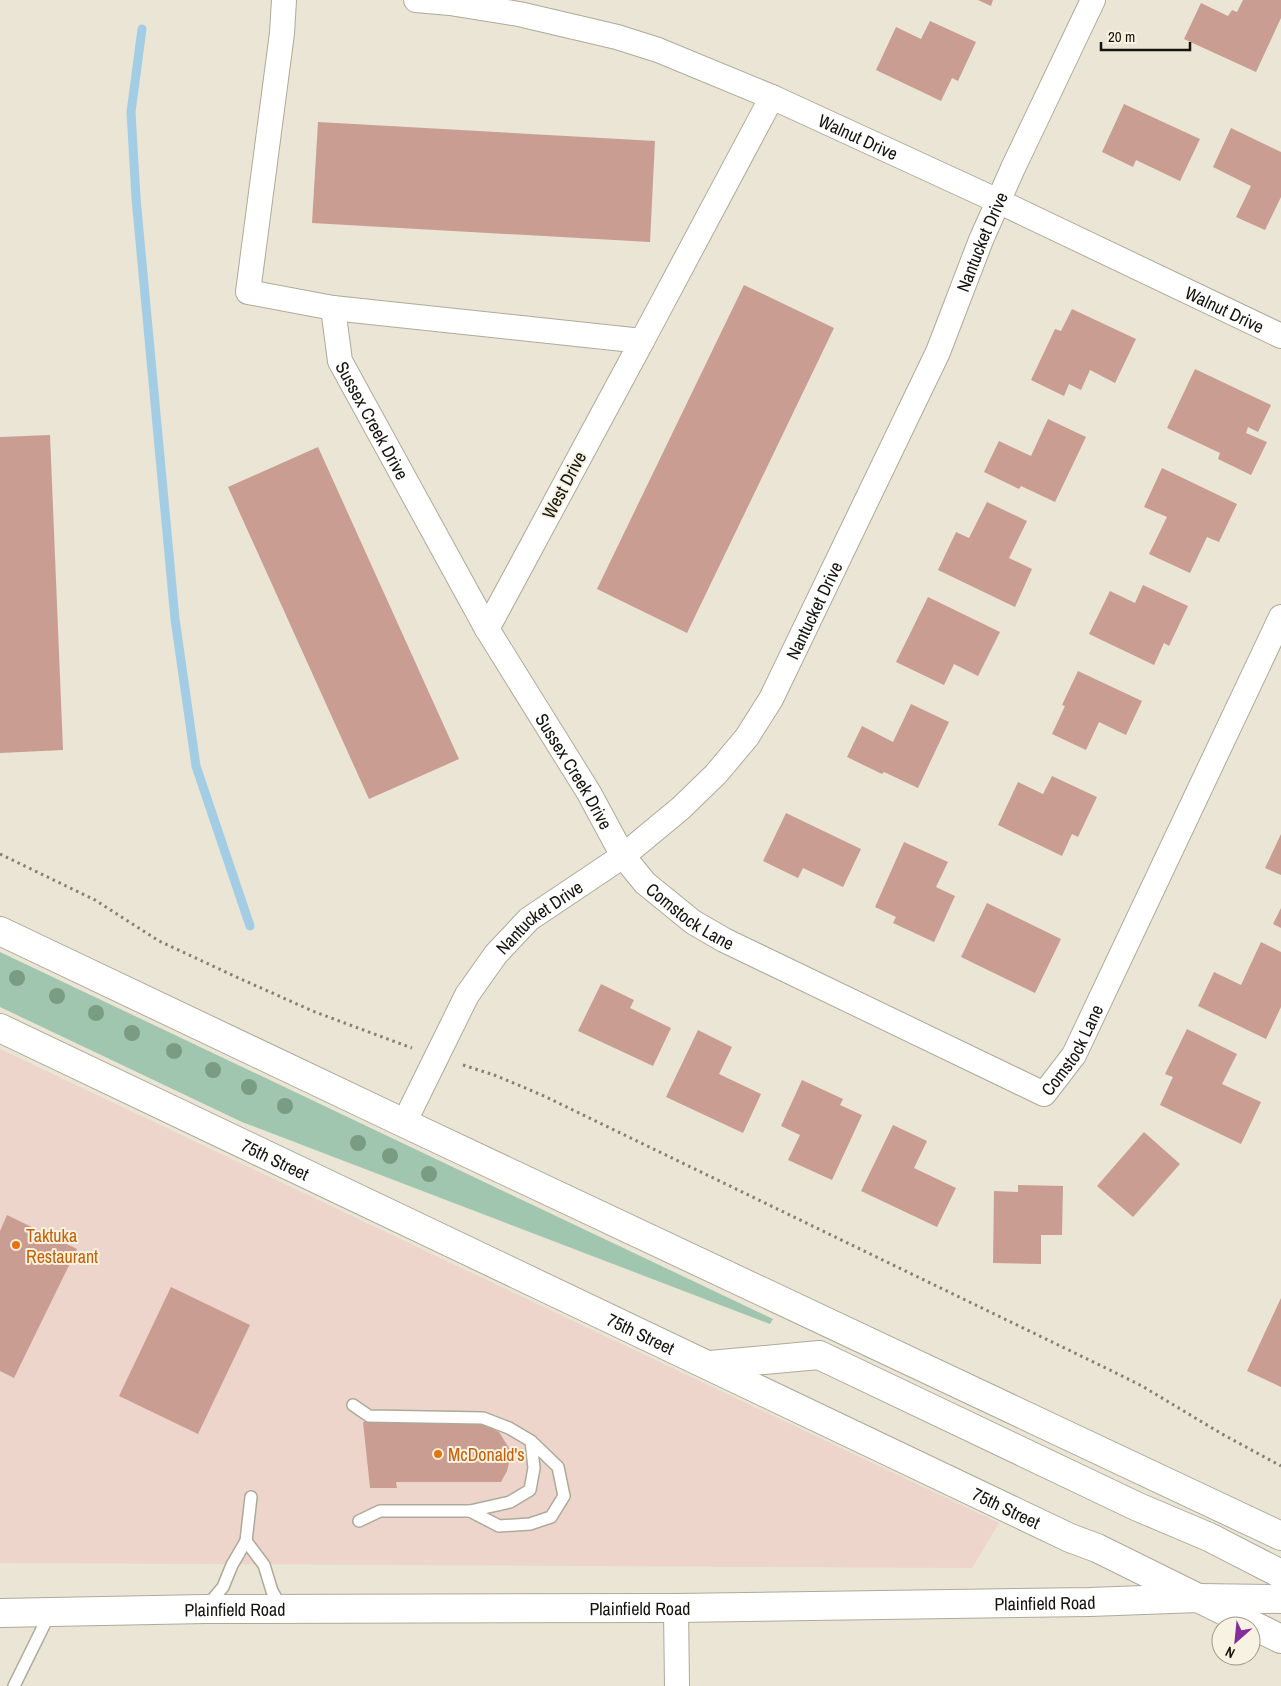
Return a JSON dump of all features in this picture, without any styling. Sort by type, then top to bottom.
[{"type":"main road","points":[[0,931],[404,1123],[1278,1529]]},
{"type":"main road","name":"75th Street","points":[[0,1028],[1070,1538],[1097,1548],[1281,1639]]},
{"type":"main road","points":[[710,1365],[819,1355],[1129,1502],[1209,1537],[1281,1574]]},
{"type":"main road","name":"Plainfield Road","points":[[0,1613],[205,1608],[676,1608],[1090,1602],[1198,1598],[1281,1599]]},
{"type":"street","points":[[284,0],[282,33],[248,292],[333,308],[642,341]]},
{"type":"street","name":"Walnut Drive","points":[[416,0],[450,3],[519,14],[617,37],[658,50],[772,97],[998,201],[1281,336]]},
{"type":"street","name":"Nantucket Drive","points":[[404,1123],[467,995],[496,954],[529,918],[623,856],[681,808],[716,774],[746,737],[771,699],[938,352],[998,201],[1093,0]]},
{"type":"street","name":"West Drive","points":[[487,629],[772,97]]},
{"type":"street","name":"Sussex Creek Drive","points":[[333,308],[340,361],[487,629],[589,793],[623,856]]},
{"type":"street","name":"Comstock Lane","points":[[623,856],[645,882],[693,922],[724,940],[1044,1094],[1074,1055],[1281,617]]},
{"type":"street","points":[[676,1608],[677,1686]]},
{"type":"lane","points":[[353,1405],[369,1416],[483,1418],[509,1428],[531,1441],[558,1467],[564,1496],[551,1517],[530,1524],[499,1526],[470,1512]]},
{"type":"lane","points":[[359,1521],[380,1511],[470,1512],[510,1502],[530,1490],[534,1468],[531,1441]]},
{"type":"lane","points":[[205,1608],[223,1587],[232,1565],[246,1541],[251,1497]]},
{"type":"lane","points":[[246,1541],[264,1565],[272,1591],[282,1608]]},
{"type":"lane","points":[[14,1686],[51,1612]]},
{"type":"path","points":[[0,854],[95,900],[159,941],[315,1012],[414,1048]]},
{"type":"path","points":[[461,1064],[497,1076],[544,1096],[1112,1371],[1142,1386],[1222,1434],[1281,1466]]},
{"type":"shaded area","points":[[0,1049],[999,1523],[972,1568],[0,1563]]},
{"type":"green space","points":[[0,952],[773,1319],[770,1324],[242,1122],[0,1007]]},
{"type":"building","points":[[978,0],[993,0],[991,6]]},
{"type":"building","points":[[1243,0],[1281,0],[1281,18],[1256,72],[1184,39],[1201,3],[1228,16],[1232,10],[1237,12]]},
{"type":"building","points":[[930,21],[976,42],[958,81],[952,78],[941,101],[876,70],[896,27],[921,39]]},
{"type":"building","points":[[1124,104],[1200,139],[1180,181],[1136,160],[1133,167],[1102,152]]},
{"type":"building","points":[[318,122],[655,141],[650,242],[312,223]]},
{"type":"building","points":[[1231,128],[1281,152],[1281,197],[1265,230],[1236,217],[1251,186],[1213,167]]},
{"type":"building","points":[[744,285],[834,328],[687,633],[597,589]]},
{"type":"building","points":[[1072,309],[1136,339],[1115,383],[1090,370],[1081,390],[1069,384],[1064,396],[1031,380],[1055,329],[1061,331]]},
{"type":"building","points":[[1195,369],[1271,405],[1258,432],[1248,427],[1246,433],[1267,442],[1251,475],[1218,459],[1220,453],[1167,428]]},
{"type":"building","points":[[1048,419],[1086,437],[1055,502],[1021,486],[1019,489],[984,472],[999,441],[1031,456]]},
{"type":"building","points":[[50,435],[63,750],[0,753],[0,437]]},
{"type":"building","points":[[318,447],[459,759],[369,799],[228,487]]},
{"type":"building","points":[[1162,468],[1237,504],[1219,542],[1207,537],[1190,573],[1149,554],[1167,517],[1144,507]]},
{"type":"building","points":[[987,502],[1027,521],[1009,558],[1032,569],[1015,607],[938,570],[956,532],[969,538]]},
{"type":"building","points":[[1143,585],[1188,606],[1169,646],[1164,643],[1154,665],[1089,634],[1110,591],[1135,603]]},
{"type":"building","points":[[928,597],[1000,632],[978,676],[954,664],[944,685],[896,662]]},
{"type":"building","points":[[1078,671],[1142,701],[1126,735],[1099,722],[1086,750],[1052,734],[1065,706],[1062,705]]},
{"type":"building","points":[[911,704],[949,722],[918,788],[884,772],[882,774],[847,757],[862,726],[893,742]]},
{"type":"building","points":[[1052,776],[1097,797],[1078,837],[1072,834],[1062,856],[998,825],[1018,782],[1043,794]]},
{"type":"building","points":[[786,813],[861,849],[843,887],[803,868],[798,878],[763,861]]},
{"type":"building","points":[[1281,834],[1281,875],[1265,868]]},
{"type":"building","points":[[904,842],[948,862],[936,887],[955,896],[934,942],[893,923],[896,917],[875,907]]},
{"type":"building","points":[[987,903],[1061,939],[1035,993],[961,957]]},
{"type":"building","points":[[1281,908],[1281,928],[1273,924]]},
{"type":"building","points":[[1261,942],[1281,952],[1281,1007],[1266,1039],[1198,1006],[1214,972],[1241,985]]},
{"type":"building","points":[[601,984],[634,1000],[630,1008],[671,1028],[653,1066],[578,1031]]},
{"type":"building","points":[[1187,1029],[1237,1054],[1222,1084],[1261,1102],[1241,1144],[1160,1105],[1173,1077],[1165,1074]]},
{"type":"building","points":[[698,1030],[732,1047],[719,1074],[761,1094],[743,1133],[666,1097]]},
{"type":"building","points":[[802,1080],[843,1099],[840,1105],[862,1115],[832,1180],[788,1160],[800,1135],[781,1126]]},
{"type":"building","points":[[893,1125],[927,1141],[914,1168],[956,1188],[937,1227],[861,1191]]},
{"type":"building","points":[[1144,1132],[1180,1164],[1133,1217],[1097,1186]]},
{"type":"building","points":[[1018,1185],[1063,1186],[1062,1235],[1041,1235],[1041,1264],[993,1263],[994,1191],[1018,1192]]},
{"type":"building","points":[[7,1215],[77,1249],[14,1378],[0,1371],[0,1231]]},
{"type":"building","points":[[171,1287],[250,1325],[198,1434],[119,1396]]},
{"type":"building","points":[[1281,1298],[1281,1387],[1247,1371]]},
{"type":"building","name":"McDonald's","points":[[363,1422],[478,1422],[499,1432],[509,1448],[510,1459],[507,1471],[501,1482],[396,1482],[397,1488],[370,1488]]},
{"type":"waterway","points":[[142,29],[131,112],[136,198],[175,619],[196,766],[250,926]]},
{"type":"place","name":"Taktuka Restaurant","points":[[16,1245]]},
{"type":"place","name":"McDonald's","points":[[438,1454]]}]
